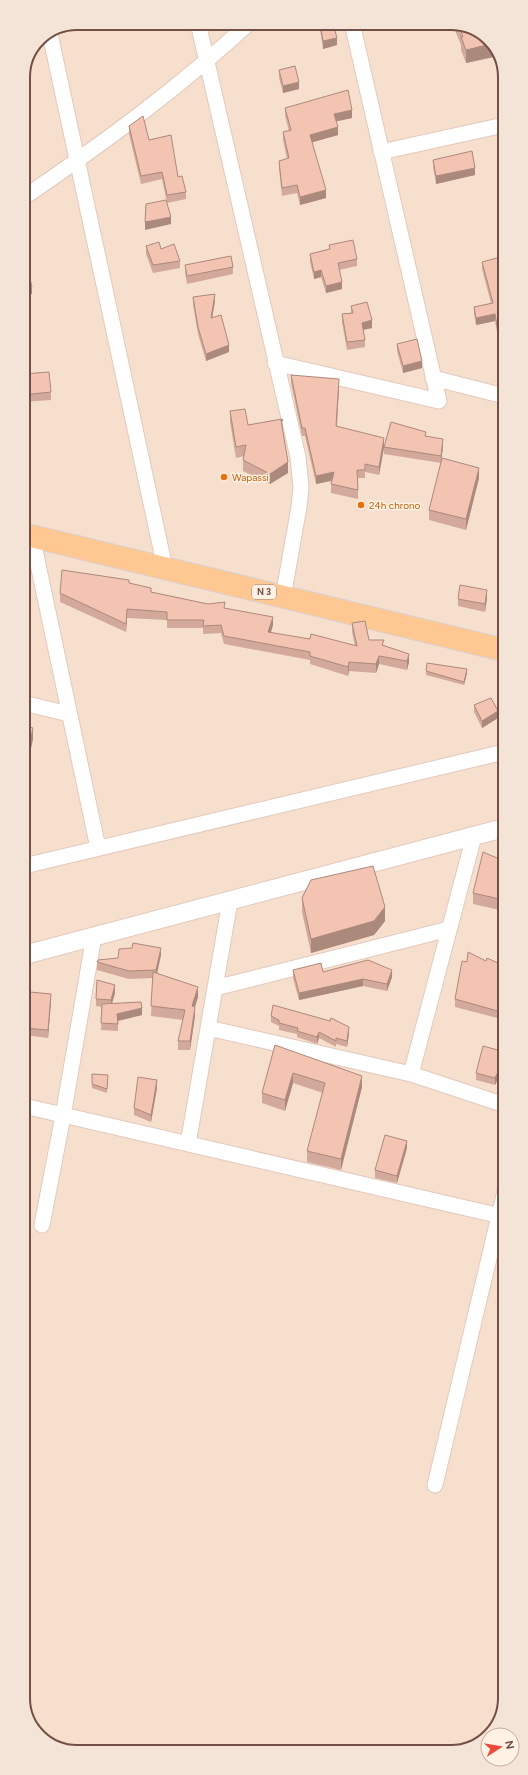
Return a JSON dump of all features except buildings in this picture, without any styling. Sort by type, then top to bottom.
[{"type":"main road","name":"N 3","points":[[30,535],[498,649]]},
{"type":"street","points":[[199,30],[298,457],[301,487],[283,596]]},
{"type":"street","points":[[30,193],[78,161],[206,63],[241,30]]},
{"type":"street","points":[[275,362],[439,401],[354,30]]},
{"type":"street","points":[[51,38],[166,568]]},
{"type":"street","points":[[381,152],[498,126]]},
{"type":"street","points":[[433,378],[498,394]]},
{"type":"street","points":[[30,544],[98,848]]},
{"type":"street","points":[[30,705],[69,714]]},
{"type":"street","points":[[30,865],[498,753]]},
{"type":"street","points":[[30,953],[498,830]]},
{"type":"street","points":[[411,1074],[474,836]]},
{"type":"street","points":[[188,1144],[230,901]]},
{"type":"street","points":[[215,988],[449,928]]},
{"type":"street","points":[[42,1225],[63,1116],[94,936]]},
{"type":"street","points":[[208,1028],[411,1074],[498,1103]]},
{"type":"street","points":[[30,1108],[498,1216]]},
{"type":"street","points":[[435,1485],[498,1233]]},
{"type":"shaded area","points":[[77,30],[454,30],[469,34],[482,42],[492,53],[497,68],[498,1704],[496,1713],[488,1727],[480,1727],[480,1735],[475,1739],[460,1744],[74,1745],[53,1739],[40,1727],[32,1713],[30,1698],[30,77],[31,68],[38,51],[51,38],[59,34]]},
{"type":"place","name":"Wapassi","points":[[224,477]]},
{"type":"place","name":"24h chrono","points":[[361,505]]}]
